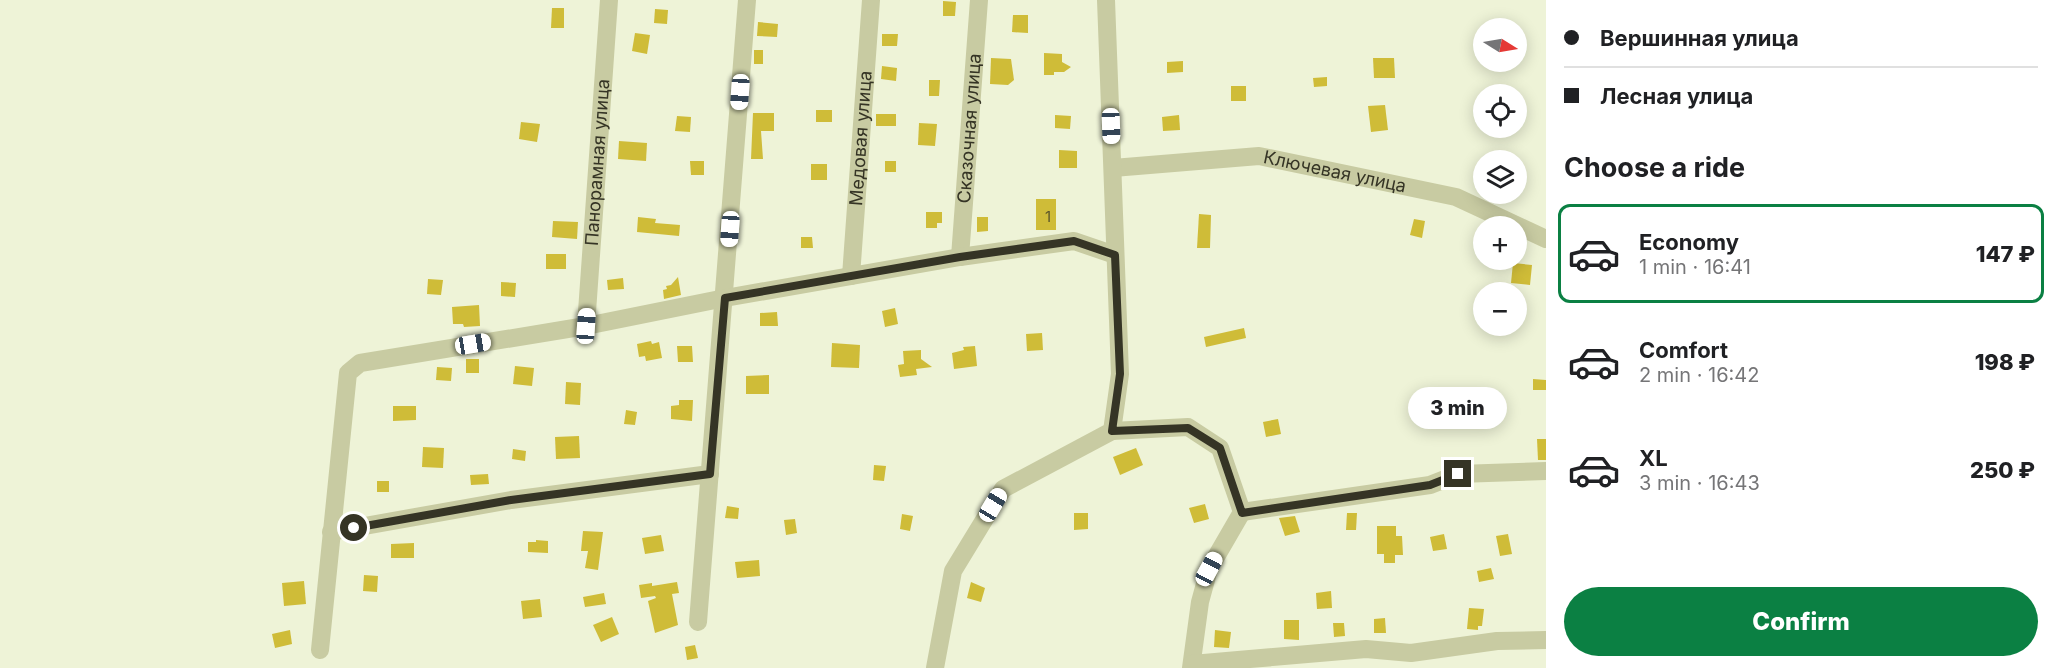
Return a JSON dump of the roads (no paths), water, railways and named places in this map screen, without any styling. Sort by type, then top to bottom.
[{"type":"street","name":"Панорамная улица","points":[[586,326],[609,0]]},
{"type":"street","points":[[698,622],[747,0]]},
{"type":"street","name":"Медовая улица","points":[[851,276],[871,0]]},
{"type":"street","name":"Сказочная улица","points":[[960,257],[979,0]]},
{"type":"street","points":[[1106,0],[1120,374],[1112,431]]},
{"type":"street","name":"Ключевая улица","points":[[1113,168],[1259,156],[1456,197],[1546,239]]},
{"type":"street","points":[[320,650],[348,373],[360,363],[586,326],[725,298],[960,257],[1074,241],[1115,255]]},
{"type":"street","points":[[935,668],[953,571],[1003,489],[1112,431],[1188,428],[1220,448],[1242,513],[1209,569],[1200,602],[1191,666],[1366,649],[1411,652],[1497,640],[1546,640]]},
{"type":"street","points":[[1242,513],[1430,485],[1458,474],[1546,471]]},
{"type":"street","points":[[331,532],[511,500],[710,474]]}]
